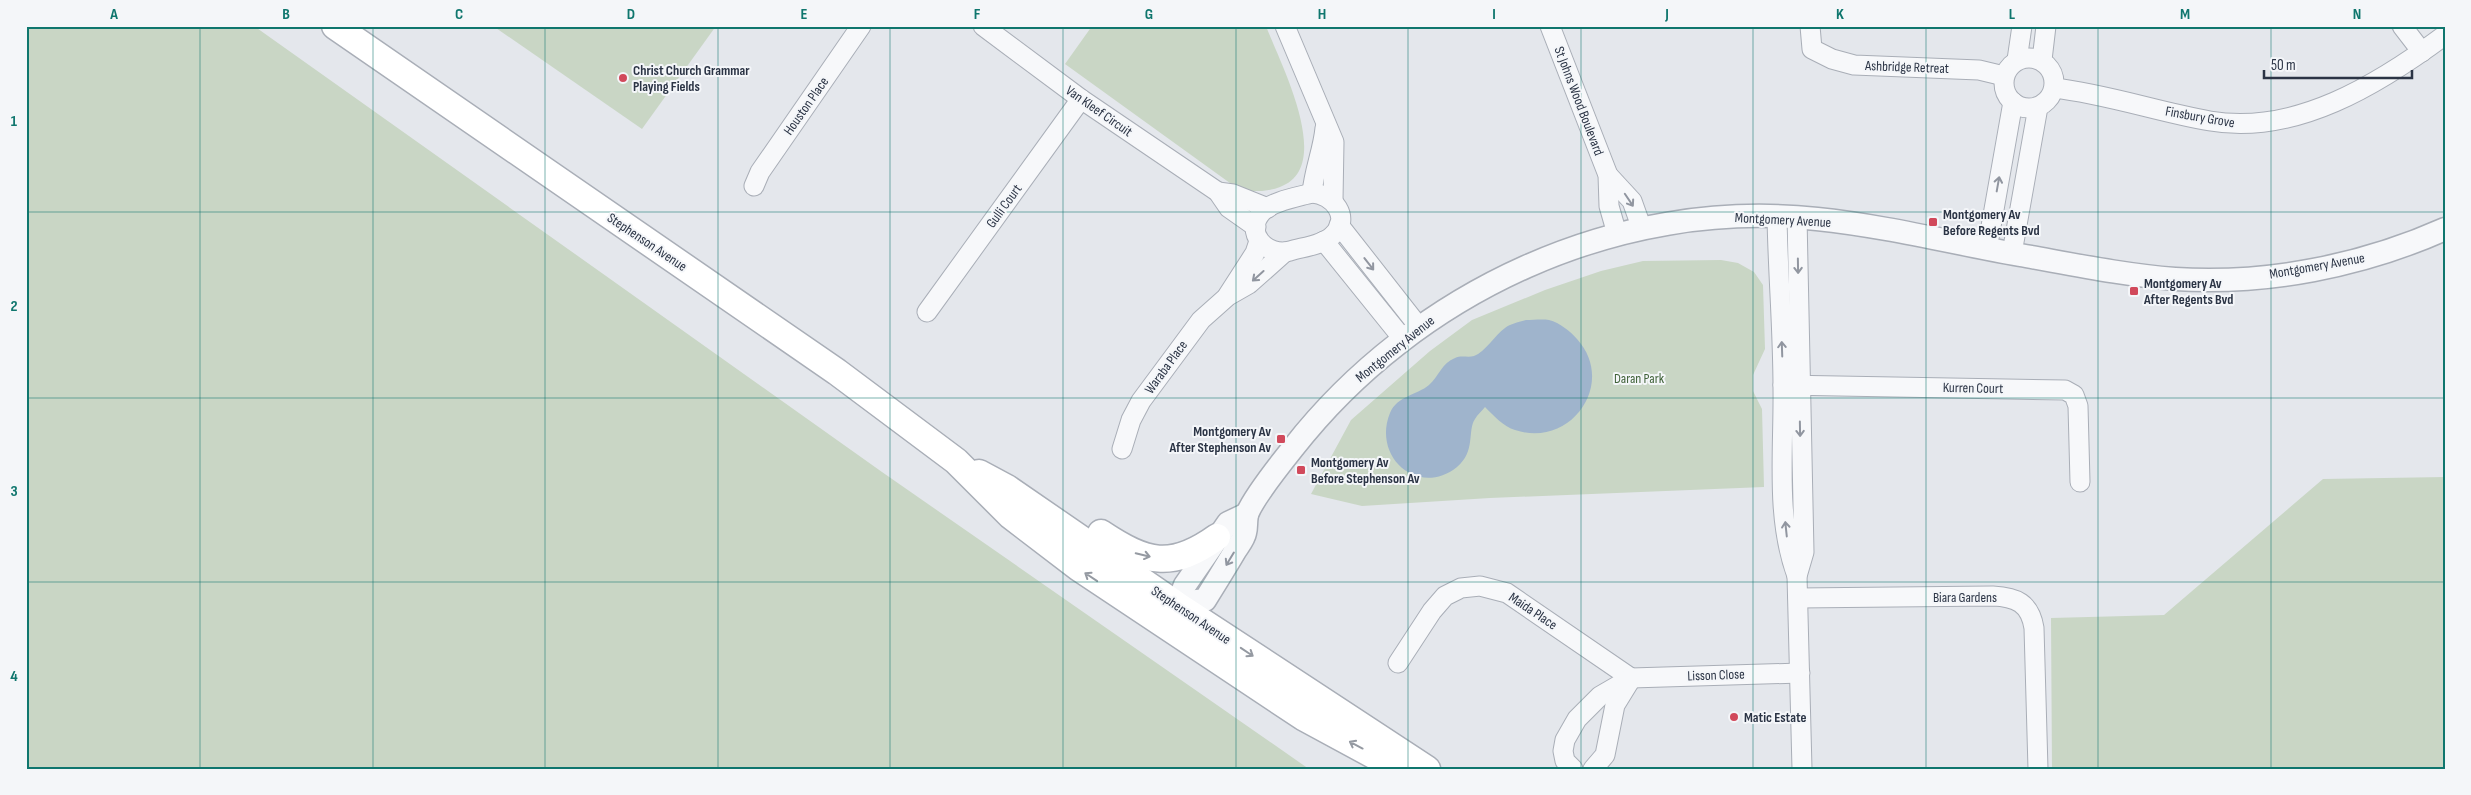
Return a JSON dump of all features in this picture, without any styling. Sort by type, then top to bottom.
[{"type":"main road","name":"Stephenson Avenue","points":[[335,26],[837,372],[956,461],[1011,516],[1079,568],[1303,717],[1399,769]]},
{"type":"main road","name":"Stephenson Avenue","points":[[956,461],[1007,488],[1177,605],[1426,769]]},
{"type":"main road","points":[[1007,488],[1047,496],[1127,550],[1141,554],[1168,559],[1182,558],[1217,537]]},
{"type":"street","name":"Houston Place","points":[[754,186],[760,172],[861,26]]},
{"type":"street","name":"Van Kleef Circuit","points":[[983,26],[1081,99],[1218,192],[1229,208],[1258,234]]},
{"type":"street","points":[[1285,26],[1334,142],[1333,200]]},
{"type":"street","name":"St Johns Wood Boulevard","points":[[1550,26],[1608,175],[1609,206],[1617,234]]},
{"type":"street","name":"Ashbridge Retreat","points":[[1810,26],[1812,49],[1832,59],[1854,64],[1978,70],[2004,76]]},
{"type":"street","points":[[2018,60],[2022,26]]},
{"type":"street","points":[[2042,60],[2046,26]]},
{"type":"street","points":[[2402,26],[2422,52]]},
{"type":"street","name":"Finsbury Grove","points":[[2054,88],[2210,121],[2256,124],[2285,119],[2326,105],[2368,84],[2422,52],[2445,34]]},
{"type":"street","points":[[2030,57],[2042,60],[2054,75],[2054,88],[2046,102],[2038,107],[2025,108],[2013,102],[2005,90],[2004,76],[2007,69],[2018,60],[2030,57]]},
{"type":"street","name":"Gulli Court","points":[[927,312],[1081,99]]},
{"type":"street","points":[[1987,249],[2013,102]]},
{"type":"street","points":[[2012,253],[2038,107]]},
{"type":"street","points":[[1312,193],[1314,177],[1324,144],[1325,124]]},
{"type":"street","name":"St Johns Wood Boulevard","points":[[1608,175],[1632,200],[1642,229]]},
{"type":"street","name":"Van Kleef Circuit","points":[[1218,192],[1233,194],[1268,208]]},
{"type":"street","points":[[1340,225],[1332,237],[1324,241],[1284,252],[1272,252],[1258,234],[1259,217],[1268,208],[1312,193],[1324,194],[1333,200],[1339,209],[1340,225],[1411,333]]},
{"type":"street","name":"Montgomery Avenue","points":[[1132,604],[1177,605],[1205,600],[1245,534],[1247,514],[1291,450],[1328,406],[1411,333],[1461,300],[1517,271],[1563,252],[1617,234],[1680,222],[1732,217],[1787,217],[1890,230],[2121,273],[2176,279],[2232,279],[2296,273],[2360,260],[2395,249],[2445,229]]},
{"type":"street","points":[[1787,217],[1791,385],[1784,515],[1788,552],[1797,576],[1802,769]]},
{"type":"street","name":"Waraba Place","points":[[1228,296],[1255,253],[1258,234]]},
{"type":"street","points":[[1324,241],[1411,333]]},
{"type":"street","name":"Waraba Place","points":[[1122,449],[1131,420],[1161,372],[1201,320],[1228,296],[1249,284],[1284,252]]},
{"type":"street","name":"Kurren Court","points":[[1791,385],[2065,390],[2074,395],[2078,406],[2080,482]]},
{"type":"street","name":"Montgomery Avenue","points":[[1177,605],[1185,585],[1217,537],[1228,523],[1247,514]]},
{"type":"street","name":"Maida Place","points":[[1398,663],[1432,612],[1446,596],[1461,588],[1480,586],[1507,593],[1631,678]]},
{"type":"street","name":"Biara Gardens","points":[[1798,598],[1993,596],[2010,598],[2024,605],[2030,612],[2034,628],[2038,769]]},
{"type":"street","points":[[1177,605],[1198,641],[1303,717]]},
{"type":"street","name":"Lisson Close","points":[[1573,769],[1566,761],[1563,751],[1565,740],[1577,719],[1600,696],[1631,678],[1800,673]]},
{"type":"street","points":[[1593,769],[1605,755],[1615,704],[1631,678]]},
{"type":"green space","points":[[26,26],[254,26],[882,472],[1309,769],[26,769]]},
{"type":"green space","name":"Christ Church Grammar Playing Fields","points":[[493,26],[716,26],[642,129]]},
{"type":"green space","points":[[1092,26],[1266,26],[1291,87],[1304,136],[1303,158],[1296,176],[1275,189],[1241,191],[1065,64]]},
{"type":"green space","name":"Daran Park","points":[[1721,260],[1738,263],[1754,272],[1763,285],[1765,349],[1753,375],[1753,391],[1762,409],[1764,487],[1490,498],[1362,506],[1311,494],[1351,420],[1430,351],[1472,320],[1545,290],[1601,271],[1643,261]]},
{"type":"green space","points":[[2445,477],[2445,769],[2052,769],[2051,618],[2164,615],[2323,479]]},
{"type":"water","points":[[1526,320],[1549,320],[1561,325],[1577,339],[1588,356],[1592,374],[1590,392],[1582,408],[1570,421],[1554,430],[1535,433],[1515,430],[1507,426],[1485,407],[1473,424],[1467,454],[1457,467],[1442,475],[1428,478],[1414,475],[1402,468],[1393,458],[1387,444],[1386,429],[1393,407],[1402,399],[1429,385],[1451,360],[1457,357],[1472,357],[1478,354],[1505,328]]},
{"type":"place","name":"Christ Church Grammar Playing Fields","points":[[623,78]]},
{"type":"place","name":"Montgomery Av Before Regents Bvd","points":[[1933,222]]},
{"type":"place","name":"Montgomery Av After Regents Bvd","points":[[2134,291]]},
{"type":"place","name":"Montgomery Av After Stephenson Av","points":[[1281,439]]},
{"type":"place","name":"Montgomery Av Before Stephenson Av","points":[[1301,470]]},
{"type":"place","name":"Matic Estate","points":[[1734,717]]}]
